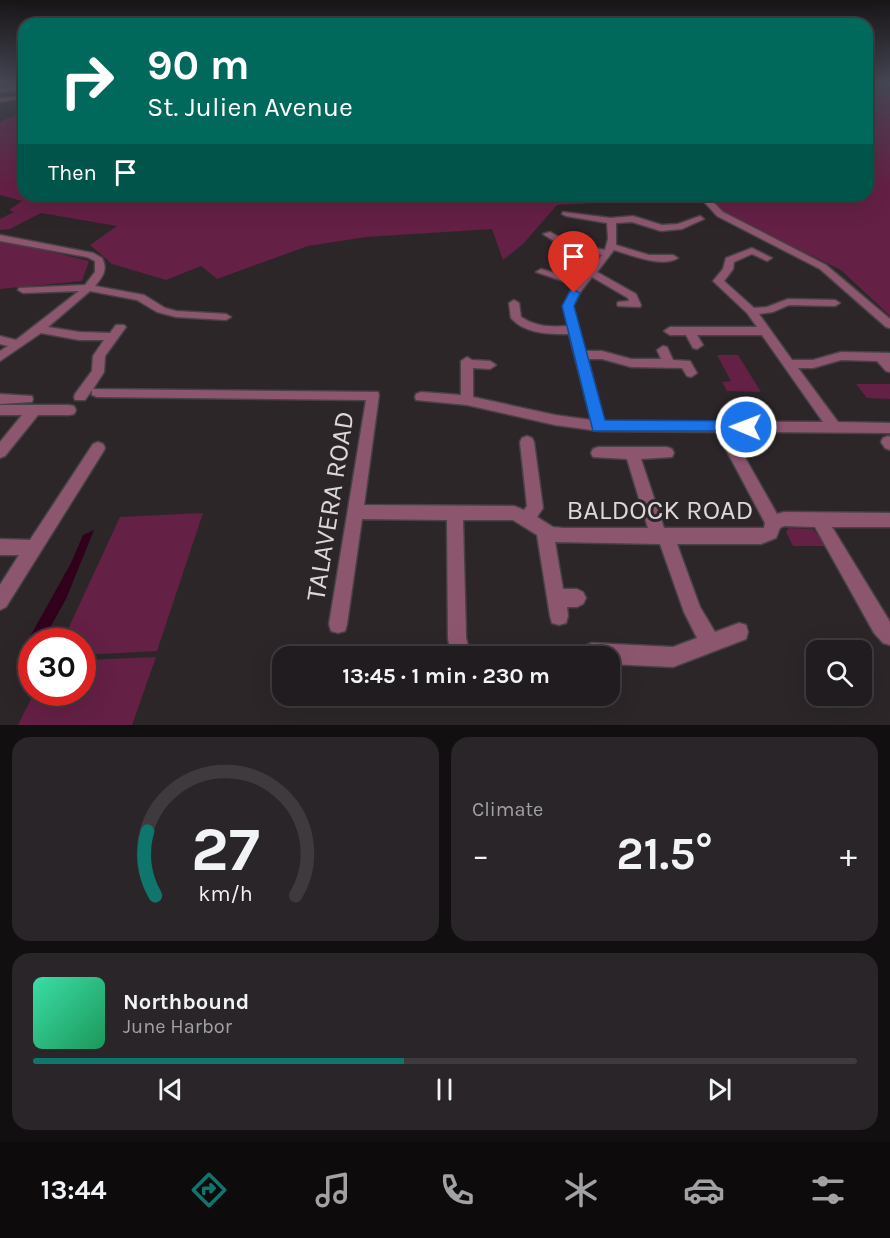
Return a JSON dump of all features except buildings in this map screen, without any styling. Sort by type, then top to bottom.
[{"type":"street","points":[[708,201],[720,214],[823,267],[890,325]]},
{"type":"street","points":[[566,214],[611,221],[628,219],[661,228],[674,228],[697,220],[707,228]]},
{"type":"street","points":[[599,426],[568,306],[581,284],[609,250],[611,221]]},
{"type":"street","points":[[547,234],[565,244],[643,257],[673,258]]},
{"type":"street","points":[[0,238],[90,255],[99,260],[100,273],[88,288],[0,357]]},
{"type":"street","points":[[652,250],[662,258]]},
{"type":"street","points":[[767,258],[752,251],[729,260],[728,269],[718,281],[751,311],[835,429]]},
{"type":"street","points":[[541,272],[581,284]]},
{"type":"street","points":[[590,272],[632,296],[636,304],[622,304]]},
{"type":"street","points":[[23,290],[88,288],[140,297],[161,310],[176,314],[226,317]]},
{"type":"street","points":[[751,311],[770,310],[788,302],[821,303],[833,308]]},
{"type":"street","points":[[514,303],[516,318],[527,326],[540,330],[573,330]]},
{"type":"street","points":[[37,329],[79,336],[117,332],[99,357],[98,372],[80,397]]},
{"type":"street","points":[[670,331],[766,331]]},
{"type":"street","points":[[690,331],[698,345]]},
{"type":"street","points":[[0,340],[17,344]]},
{"type":"street","points":[[663,350],[669,364]]},
{"type":"street","points":[[580,355],[602,355],[631,363],[686,363],[691,373]]},
{"type":"street","points":[[790,364],[813,364],[833,357],[885,357],[890,368]]},
{"type":"street","points":[[467,400],[467,362],[490,364]]},
{"type":"street","name":"TALAVERA ROAD","points":[[97,392],[373,395],[338,624]]},
{"type":"street","points":[[421,397],[467,400],[555,420],[599,426],[835,429],[889,438]]},
{"type":"street","points":[[1,404],[31,404],[69,410]]},
{"type":"street","points":[[0,452],[31,404]]},
{"type":"street","points":[[527,442],[535,508],[528,518]]},
{"type":"street","points":[[730,444],[773,523]]},
{"type":"street","points":[[0,602],[98,448]]},
{"type":"street","points":[[598,453],[668,453]]},
{"type":"street","points":[[632,453],[662,537],[693,613],[710,642]]},
{"type":"street","name":"BALDOCK ROAD","points":[[355,512],[506,512],[528,518],[545,533],[554,536],[761,536],[770,533],[773,523],[784,519],[890,520]]},
{"type":"street","points":[[455,512],[459,646]]},
{"type":"street","points":[[819,519],[881,626],[890,636]]},
{"type":"street","points":[[545,533],[557,607],[577,598]]},
{"type":"street","points":[[0,547],[33,548]]},
{"type":"street","points":[[620,654],[674,657],[739,632]]},
{"type":"shaded area","points":[[11,117],[18,117],[18,200],[0,195],[0,122]]},
{"type":"shaded area","points":[[873,117],[890,117],[890,316],[841,270],[720,211],[709,201],[873,201]]},
{"type":"shaded area","points":[[22,201],[629,201],[557,205],[523,244],[503,260],[492,229],[366,237],[308,246],[217,279],[201,266],[166,280],[112,264],[90,245],[117,226],[41,213],[10,229],[0,230],[0,219],[14,212],[9,210]]},
{"type":"shaded area","points":[[0,239],[89,261],[82,281],[0,289]]},
{"type":"shaded area","points":[[717,355],[738,355],[761,392],[727,391],[722,382],[731,381]]},
{"type":"shaded area","points":[[856,384],[890,384],[890,399],[867,398]]},
{"type":"shaded area","points":[[203,513],[157,651],[96,654],[96,628],[68,628],[120,517]]},
{"type":"shaded area","points":[[789,528],[813,529],[826,546],[793,546],[786,532]]},
{"type":"shaded area","points":[[94,530],[66,599],[50,628],[35,628],[71,563],[83,535]]},
{"type":"shaded area","points":[[156,657],[132,725],[18,725],[28,706],[96,706],[96,659]]},
{"type":"route","points":[[574,293],[568,306],[599,426],[746,427]]}]
